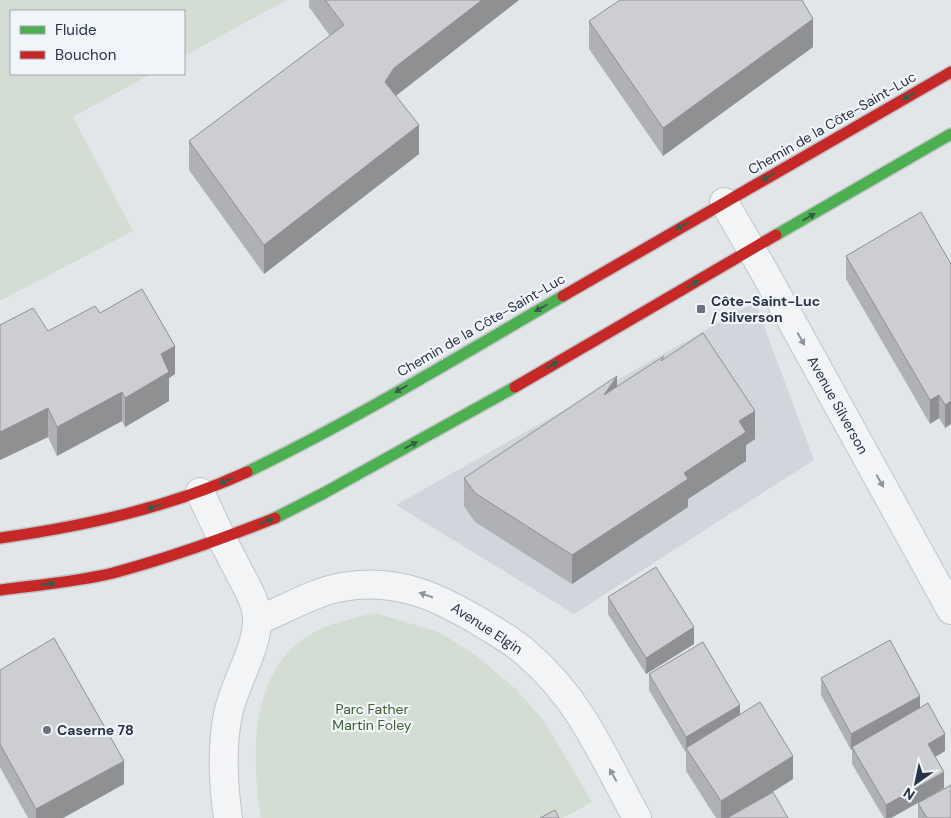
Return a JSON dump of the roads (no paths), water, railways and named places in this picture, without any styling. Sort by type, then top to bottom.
[{"type":"main road","name":"Chemin de la Côte-Saint-Luc","points":[[0,538],[88,524],[164,504],[200,492],[253,470],[335,427],[951,72]]},
{"type":"main road","points":[[0,590],[112,573],[195,549],[280,516],[324,494],[464,416],[951,134]]},
{"type":"street","name":"Avenue Silverson","points":[[724,202],[951,610]]},
{"type":"street","points":[[200,492],[254,601],[258,620],[254,638],[228,715],[224,749],[223,786],[228,818]]},
{"type":"street","name":"Avenue Elgin","points":[[258,620],[324,592],[341,587],[360,585],[406,588],[447,602],[524,651],[555,682],[582,718],[636,818]]},
{"type":"place","name":"Côte-Saint-Luc / Silverson","points":[[701,309]]},
{"type":"place","name":"Caserne 78","points":[[47,730]]},
{"type":"park label","name":"Parc Father Martin Foley","points":[[372,718]]}]
